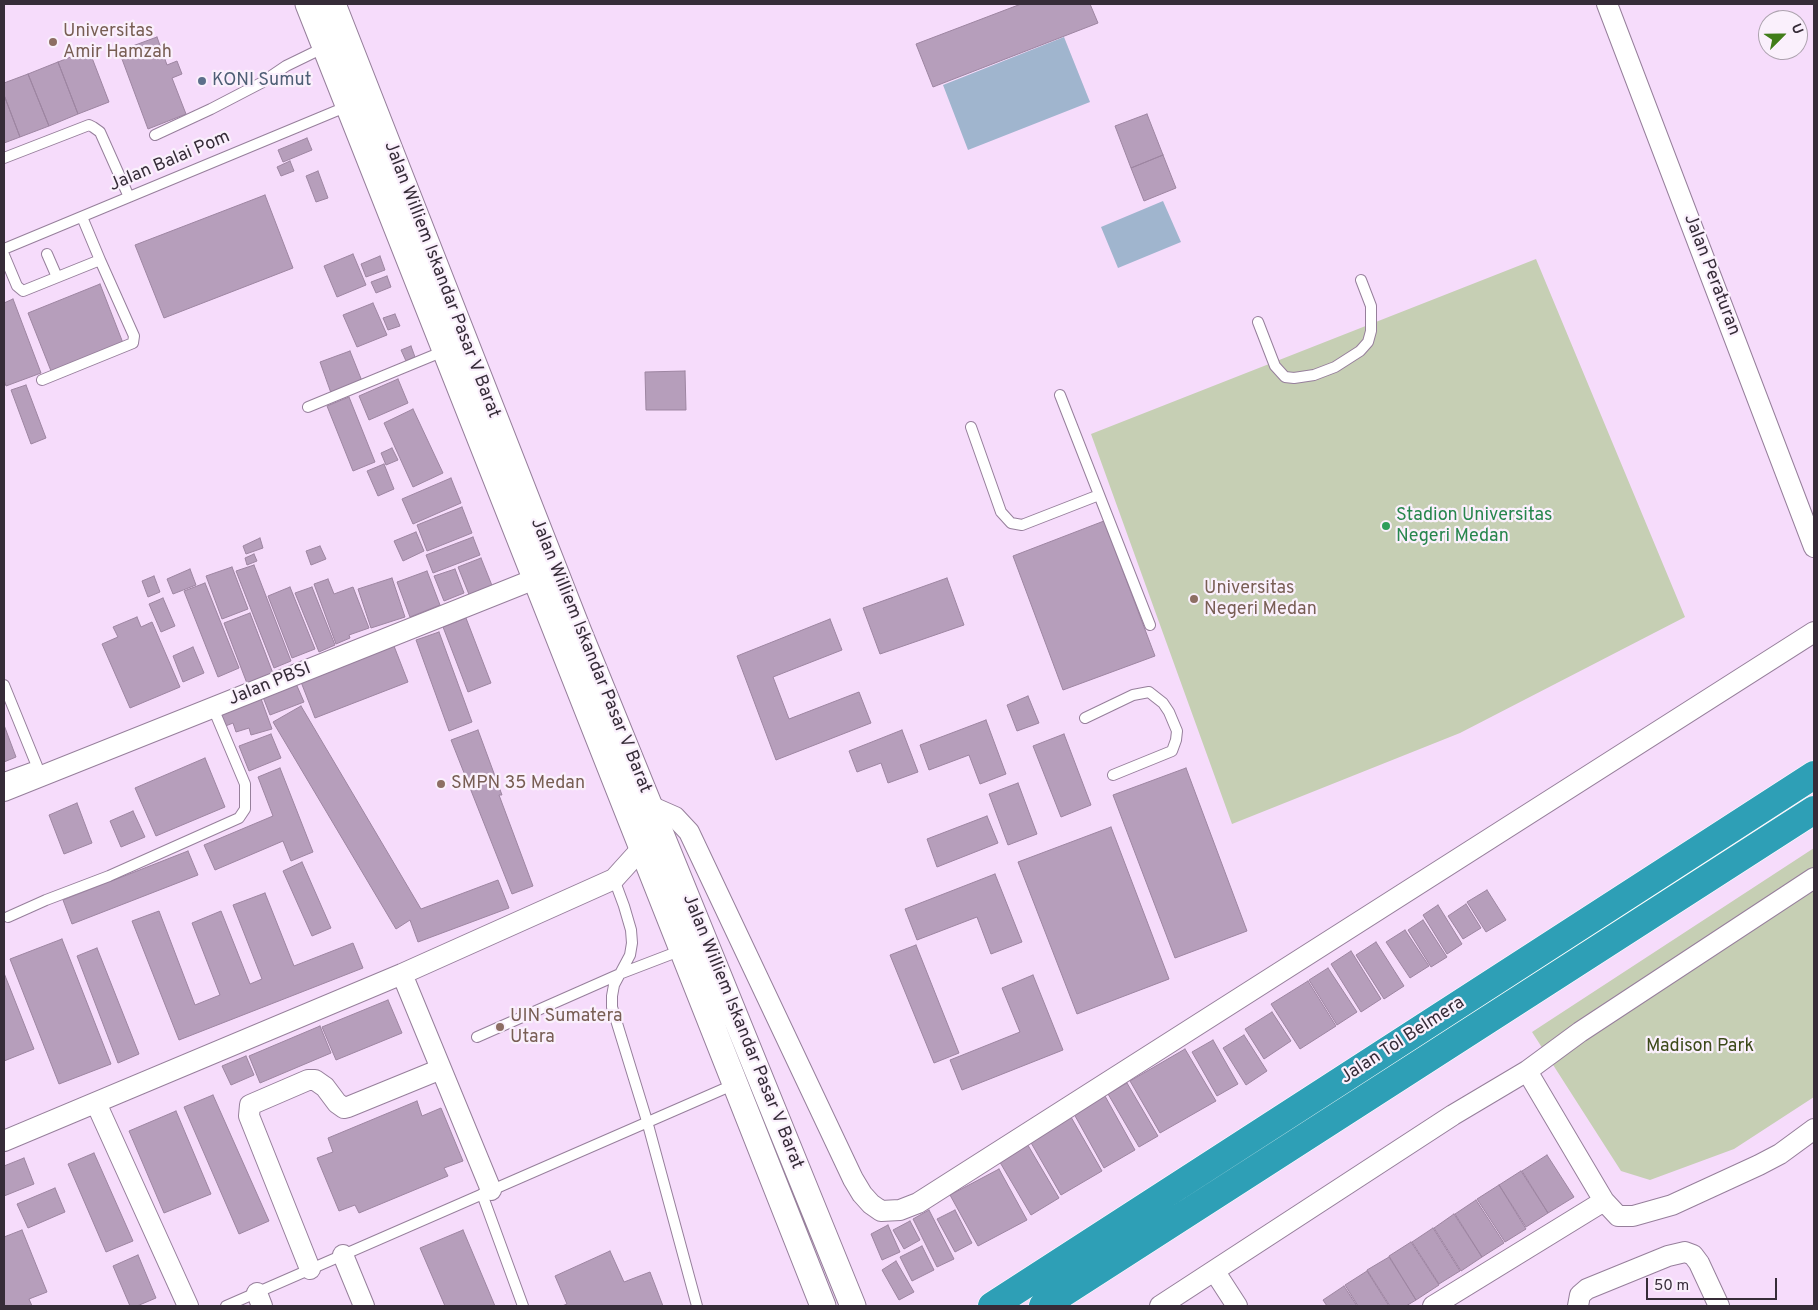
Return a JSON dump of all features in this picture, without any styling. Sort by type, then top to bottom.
[{"type":"highway","name":"Jalan Tol Belmera","points":[[992,1306],[1814,775]]},
{"type":"highway","name":"Jalan Tol Belmera","points":[[1043,1306],[1814,810]]},
{"type":"street","name":"Jalan Williem Iskandar Pasar V Barat","points":[[308,4],[325,47],[359,102]]},
{"type":"street","name":"Jalan Williem Iskandar Pasar V Barat","points":[[333,4],[359,102],[443,315],[650,806],[853,1306]]},
{"type":"street","name":"Jalan Peraturan","points":[[1607,4],[1814,546]]},
{"type":"street","name":"Jalan Williem Iskandar Pasar V Barat","points":[[443,315],[445,350],[823,1306]]},
{"type":"street","name":"Jalan PBSI","points":[[4,791],[535,579]]},
{"type":"street","points":[[650,806],[675,817],[689,832],[853,1180],[871,1204],[881,1210],[900,1210],[926,1198],[1814,632]]},
{"type":"street","points":[[4,1141],[402,974],[614,879],[642,848]]},
{"type":"street","points":[[1160,1306],[1454,1115],[1527,1071],[1580,1032],[1814,878]]},
{"type":"street","points":[[402,974],[441,1069],[486,1192]]},
{"type":"street","points":[[310,1270],[249,1116],[250,1104],[308,1080],[314,1080],[325,1087],[337,1103],[348,1107],[441,1069]]},
{"type":"street","points":[[1527,1071],[1604,1201],[1618,1216],[1633,1216],[1672,1206],[1780,1154],[1814,1129]]},
{"type":"street","points":[[96,1103],[188,1306]]},
{"type":"street","points":[[1433,1306],[1604,1201]]},
{"type":"street","points":[[1578,1306],[1580,1296],[1587,1289],[1668,1256],[1685,1252],[1693,1255],[1699,1263],[1719,1306]]},
{"type":"street","points":[[343,1255],[364,1306]]},
{"type":"street","points":[[1214,1272],[1236,1306]]},
{"type":"lane","points":[[155,135],[211,109],[261,83],[286,66],[325,47]]},
{"type":"lane","name":"Jalan Balai Pom","points":[[4,249],[359,102]]},
{"type":"lane","points":[[4,158],[93,126],[100,132],[129,197]]},
{"type":"lane","points":[[42,380],[133,343],[134,336],[82,217]]},
{"type":"lane","points":[[47,254],[57,277]]},
{"type":"lane","points":[[4,255],[20,290],[25,291],[100,260]]},
{"type":"lane","points":[[1258,322],[1275,366],[1285,376],[1294,378],[1314,375],[1335,367],[1360,351],[1368,342],[1371,331],[1371,306],[1361,280]]},
{"type":"lane","points":[[308,407],[445,350]]},
{"type":"lane","points":[[1060,395],[1150,624]]},
{"type":"lane","points":[[971,428],[1001,512],[1011,522],[1022,525],[1099,495]]},
{"type":"lane","points":[[4,685],[37,766],[4,778]]},
{"type":"lane","points":[[1085,718],[1133,695],[1149,692],[1163,703],[1169,712],[1177,731],[1172,751],[1113,775]]},
{"type":"lane","points":[[8,917],[109,876],[239,818],[245,809],[245,784],[213,708]]},
{"type":"lane","points":[[614,879],[631,930],[632,943],[630,955],[614,986],[612,1007],[697,1306]]},
{"type":"lane","points":[[477,1037],[622,973],[682,950]]},
{"type":"lane","points":[[226,1306],[259,1300],[310,1270],[343,1255],[735,1084]]},
{"type":"lane","points":[[486,1192],[523,1306]]},
{"type":"green space","name":"Stadion Universitas Negeri Medan","points":[[1536,259],[1685,617],[1460,733],[1232,824],[1091,434]]},
{"type":"green space","name":"Madison Park","points":[[1814,848],[1814,1097],[1734,1149],[1650,1180],[1621,1171],[1532,1032]]},
{"type":"water","points":[[1064,37],[1090,102],[968,150],[943,85]]},
{"type":"water","points":[[1163,201],[1181,242],[1118,268],[1101,227]]},
{"type":"building","points":[[1021,4],[1090,4],[1098,23],[933,87],[916,44]]},
{"type":"building","points":[[157,37],[167,65],[177,61],[182,74],[172,78],[186,114],[148,129],[119,51]]},
{"type":"building","points":[[89,50],[109,102],[78,114],[58,62]]},
{"type":"building","points":[[58,62],[78,114],[49,126],[28,74]]},
{"type":"building","points":[[28,74],[49,126],[20,137],[4,95],[4,83]]},
{"type":"building","points":[[4,95],[20,137],[4,143]]},
{"type":"building","points":[[1147,114],[1163,155],[1131,168],[1115,126]]},
{"type":"building","points":[[307,138],[312,150],[283,162],[278,150]]},
{"type":"building","points":[[1163,155],[1176,188],[1144,201],[1131,168]]},
{"type":"building","points":[[290,161],[294,171],[281,176],[277,167]]},
{"type":"building","points":[[318,171],[328,198],[316,202],[306,176]]},
{"type":"building","points":[[265,195],[293,268],[164,318],[135,245]]},
{"type":"building","points":[[353,254],[366,285],[337,297],[324,266]]},
{"type":"building","points":[[380,256],[385,270],[366,277],[361,264]]},
{"type":"building","points":[[387,276],[391,287],[376,293],[371,282]]},
{"type":"building","points":[[100,284],[123,343],[51,371],[28,313]]},
{"type":"building","points":[[13,299],[41,373],[6,386],[4,380],[4,303]]},
{"type":"building","points":[[373,303],[387,335],[357,347],[343,315]]},
{"type":"building","points":[[395,314],[400,326],[388,330],[383,318]]},
{"type":"building","points":[[411,346],[415,357],[406,361],[401,350]]},
{"type":"building","points":[[350,351],[362,381],[331,393],[320,362]]},
{"type":"building","points":[[685,371],[686,410],[646,410],[645,372]]},
{"type":"building","points":[[398,379],[408,403],[369,420],[359,396]]},
{"type":"building","points":[[26,385],[46,438],[31,444],[11,390]]},
{"type":"building","points":[[349,397],[375,462],[353,471],[327,406]]},
{"type":"building","points":[[413,409],[443,473],[413,487],[384,423]]},
{"type":"building","points":[[392,448],[398,460],[386,465],[381,453]]},
{"type":"building","points":[[384,464],[394,489],[378,496],[367,471]]},
{"type":"building","points":[[451,478],[461,503],[413,524],[402,499]]},
{"type":"building","points":[[462,507],[472,533],[427,551],[417,525]]},
{"type":"building","points":[[1104,521],[1155,656],[1063,690],[1013,556]]},
{"type":"building","points":[[416,532],[424,551],[403,561],[394,541]]},
{"type":"building","points":[[473,537],[480,555],[433,573],[426,555]]},
{"type":"building","points":[[260,538],[263,548],[246,554],[243,546]]},
{"type":"building","points":[[320,546],[326,559],[311,565],[306,551]]},
{"type":"building","points":[[254,554],[257,561],[247,565],[245,558]]},
{"type":"building","points":[[481,558],[493,588],[470,597],[458,567]]},
{"type":"building","points":[[254,565],[291,661],[274,668],[236,571]]},
{"type":"building","points":[[232,567],[248,609],[222,619],[206,576]]},
{"type":"building","points":[[190,569],[196,585],[173,594],[167,579]]},
{"type":"building","points":[[455,569],[464,593],[444,601],[434,576]]},
{"type":"building","points":[[427,571],[440,605],[410,617],[397,582]]},
{"type":"building","points":[[154,576],[160,592],[148,597],[142,581]]},
{"type":"building","points":[[392,578],[405,617],[371,628],[358,589]]},
{"type":"building","points":[[947,578],[964,625],[880,654],[863,608]]},
{"type":"building","points":[[328,579],[334,594],[353,587],[369,628],[349,635],[350,638],[336,644],[314,584]]},
{"type":"building","points":[[205,583],[239,668],[218,677],[184,591]]},
{"type":"building","points":[[290,587],[315,649],[292,658],[268,596]]},
{"type":"building","points":[[312,587],[335,645],[319,652],[295,593]]},
{"type":"building","points":[[163,598],[175,626],[161,632],[149,604]]},
{"type":"building","points":[[250,613],[274,676],[248,686],[224,623]]},
{"type":"building","points":[[137,617],[141,627],[152,622],[180,687],[130,708],[102,644],[118,637],[113,627]]},
{"type":"building","points":[[466,618],[491,683],[468,692],[443,627]]},
{"type":"building","points":[[830,619],[842,650],[773,677],[789,719],[859,692],[871,723],[776,760],[737,656]]},
{"type":"building","points":[[439,632],[472,722],[449,731],[416,640]]},
{"type":"building","points":[[394,646],[408,682],[315,718],[301,682]]},
{"type":"building","points":[[193,647],[204,673],[183,682],[173,656]]},
{"type":"building","points":[[294,679],[304,702],[270,715],[261,692]]},
{"type":"building","points":[[260,696],[272,729],[251,735],[249,728],[236,732],[233,723],[223,727],[217,711]]},
{"type":"building","points":[[1028,696],[1039,723],[1017,731],[1007,705]]},
{"type":"building","points":[[301,706],[421,909],[498,880],[509,908],[418,942],[410,920],[396,929],[273,722]]},
{"type":"building","points":[[986,720],[1006,774],[980,784],[969,755],[929,770],[920,745]]},
{"type":"building","points":[[4,725],[16,757],[4,762]]},
{"type":"building","points":[[478,730],[502,795],[499,795],[533,886],[512,894],[451,740]]},
{"type":"building","points":[[902,730],[918,772],[888,783],[881,763],[857,772],[849,751]]},
{"type":"building","points":[[271,734],[281,758],[249,771],[239,746]]},
{"type":"building","points":[[1064,734],[1091,805],[1061,817],[1033,746]]},
{"type":"building","points":[[205,758],[225,807],[156,836],[135,788]]},
{"type":"building","points":[[280,768],[313,852],[291,861],[283,841],[215,870],[204,845],[273,816],[258,777]]},
{"type":"building","points":[[1186,768],[1247,931],[1175,958],[1113,795]]},
{"type":"building","points":[[1018,783],[1037,834],[1008,845],[989,794]]},
{"type":"building","points":[[77,803],[92,843],[64,854],[49,815]]},
{"type":"building","points":[[133,811],[145,837],[121,847],[110,821]]},
{"type":"building","points":[[987,816],[998,843],[937,867],[927,839]]},
{"type":"building","points":[[1111,827],[1169,979],[1077,1014],[1018,862]]},
{"type":"building","points":[[188,851],[198,875],[72,924],[63,900]]},
{"type":"building","points":[[302,862],[331,928],[312,936],[283,871]]},
{"type":"building","points":[[995,874],[1022,942],[991,954],[977,917],[917,940],[905,909]]},
{"type":"building","points":[[1487,890],[1506,920],[1486,932],[1467,902]]},
{"type":"building","points":[[265,893],[294,966],[353,943],[363,968],[179,1040],[132,921],[159,911],[195,1005],[220,995],[192,923],[221,911],[250,984],[262,979],[233,905]]},
{"type":"building","points":[[1466,904],[1481,928],[1463,939],[1448,916]]},
{"type":"building","points":[[1438,905],[1462,944],[1447,954],[1423,915]]},
{"type":"building","points":[[1423,920],[1447,957],[1431,967],[1408,930]]},
{"type":"building","points":[[1405,930],[1429,966],[1410,978],[1386,942]]},
{"type":"building","points":[[62,939],[111,1064],[59,1084],[10,959]]},
{"type":"building","points":[[1376,942],[1404,986],[1384,999],[1356,955]]},
{"type":"building","points":[[916,945],[959,1053],[934,1063],[890,955]]},
{"type":"building","points":[[97,948],[139,1054],[118,1063],[77,956]]},
{"type":"building","points":[[1351,951],[1381,999],[1361,1012],[1331,964]]},
{"type":"building","points":[[1328,968],[1357,1012],[1337,1025],[1309,980]]},
{"type":"building","points":[[4,973],[34,1049],[4,1061]]},
{"type":"building","points":[[1033,975],[1063,1050],[962,1090],[950,1060],[1020,1032],[1002,988]]},
{"type":"building","points":[[1308,981],[1336,1026],[1300,1049],[1271,1004]]},
{"type":"building","points":[[388,1000],[402,1033],[336,1060],[322,1027]]},
{"type":"building","points":[[1272,1012],[1291,1041],[1264,1059],[1245,1029]]},
{"type":"building","points":[[320,1026],[331,1053],[260,1083],[249,1056]]},
{"type":"building","points":[[1244,1035],[1267,1071],[1246,1085],[1223,1048]]},
{"type":"building","points":[[1213,1040],[1238,1084],[1217,1096],[1192,1052]]},
{"type":"building","points":[[1185,1049],[1216,1101],[1160,1133],[1130,1081]]},
{"type":"building","points":[[246,1056],[254,1075],[231,1085],[222,1066]]},
{"type":"building","points":[[1127,1083],[1158,1136],[1139,1147],[1108,1094]]},
{"type":"building","points":[[213,1095],[269,1221],[239,1234],[184,1107]]},
{"type":"building","points":[[1105,1096],[1135,1150],[1104,1168],[1074,1114]]},
{"type":"building","points":[[417,1101],[422,1116],[441,1108],[463,1161],[444,1168],[448,1176],[359,1213],[355,1205],[339,1211],[317,1158],[333,1152],[328,1138]]},
{"type":"building","points":[[176,1111],[211,1194],[164,1213],[129,1131]]},
{"type":"building","points":[[1071,1117],[1102,1171],[1061,1195],[1030,1141]]},
{"type":"building","points":[[1026,1142],[1059,1198],[1031,1215],[998,1159]]},
{"type":"building","points":[[94,1153],[133,1241],[106,1252],[68,1164]]},
{"type":"building","points":[[1547,1155],[1574,1197],[1548,1213],[1522,1171]]},
{"type":"building","points":[[24,1158],[34,1184],[4,1196],[4,1166]]},
{"type":"building","points":[[999,1169],[1027,1220],[978,1246],[950,1195]]},
{"type":"building","points":[[1521,1171],[1548,1213],[1526,1227],[1499,1185]]},
{"type":"building","points":[[1499,1185],[1526,1229],[1505,1242],[1477,1199]]},
{"type":"building","points":[[55,1188],[65,1212],[28,1228],[17,1204]]},
{"type":"building","points":[[1476,1200],[1504,1243],[1482,1257],[1455,1214]]},
{"type":"building","points":[[929,1210],[954,1259],[937,1267],[913,1219]]},
{"type":"building","points":[[955,1210],[972,1243],[955,1252],[937,1219]]},
{"type":"building","points":[[1454,1214],[1482,1257],[1461,1271],[1434,1228]]},
{"type":"building","points":[[910,1221],[920,1240],[904,1249],[893,1230]]},
{"type":"building","points":[[888,1225],[900,1252],[882,1260],[871,1234]]},
{"type":"building","points":[[1433,1228],[1460,1271],[1439,1284],[1412,1242]]},
{"type":"building","points":[[22,1230],[47,1292],[29,1299],[32,1306],[4,1306],[4,1237]]},
{"type":"building","points":[[463,1230],[495,1306],[445,1306],[420,1248]]},
{"type":"building","points":[[1411,1242],[1439,1285],[1416,1300],[1389,1256]]},
{"type":"building","points":[[922,1246],[934,1270],[912,1281],[900,1257]]},
{"type":"building","points":[[610,1251],[624,1282],[650,1272],[663,1306],[562,1306],[567,1304],[555,1276]]},
{"type":"building","points":[[138,1255],[156,1298],[137,1306],[130,1306],[113,1266]]},
{"type":"building","points":[[1389,1257],[1416,1300],[1406,1306],[1390,1306],[1367,1270]]},
{"type":"building","points":[[896,1261],[914,1292],[899,1300],[882,1270]]},
{"type":"building","points":[[1367,1271],[1389,1306],[1358,1306],[1345,1285]]},
{"type":"building","points":[[1344,1286],[1357,1306],[1327,1306],[1323,1300]]},
{"type":"place","name":"Universitas Amir Hamzah","points":[[53,42]]},
{"type":"place","name":"KONI Sumut","points":[[202,81]]},
{"type":"place","name":"Stadion Universitas Negeri Medan","points":[[1386,526]]},
{"type":"place","name":"Universitas Negeri Medan","points":[[1194,599]]},
{"type":"place","name":"SMPN 35 Medan","points":[[441,784]]},
{"type":"place","name":"UIN Sumatera Utara","points":[[500,1027]]}]
